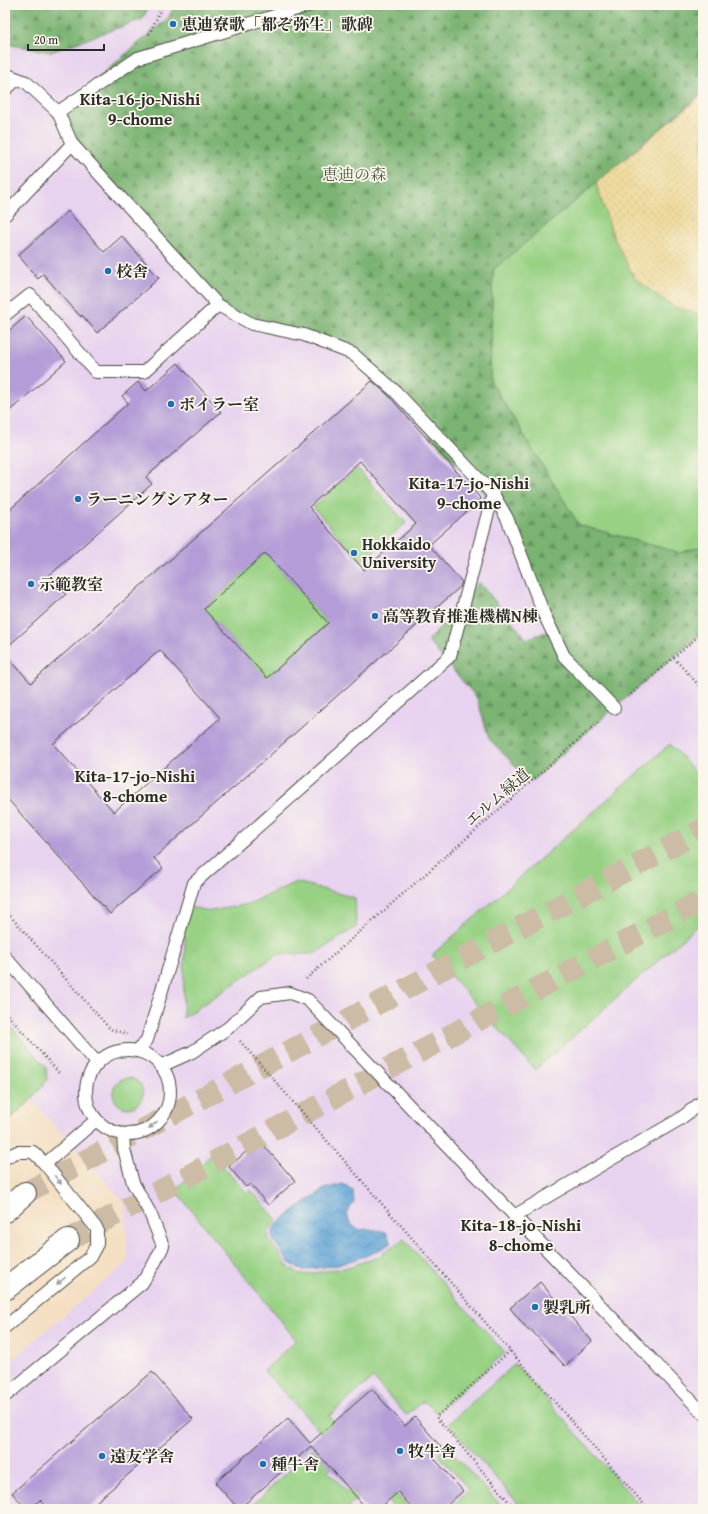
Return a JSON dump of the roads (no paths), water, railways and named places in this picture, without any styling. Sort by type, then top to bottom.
[{"type":"street","points":[[5,1212],[25,1193]]},
{"type":"street","points":[[5,1289],[68,1240]]},
{"type":"lane","points":[[58,112],[138,58],[310,5]]},
{"type":"lane","points":[[5,74],[26,82],[58,112],[72,144],[218,305],[252,324],[304,335],[353,354],[395,391],[493,494],[507,518],[543,612],[564,656],[614,708]]},
{"type":"lane","points":[[5,90],[17,79]]},
{"type":"lane","points":[[5,215],[72,144]]},
{"type":"lane","points":[[5,315],[30,294],[96,372],[144,372],[218,305]]},
{"type":"lane","points":[[137,1051],[147,1040],[194,884],[450,656],[493,494]]},
{"type":"lane","points":[[5,957],[97,1063]]},
{"type":"lane","points":[[161,1066],[192,1052],[228,1028],[261,997],[290,993],[308,1000],[703,1413]]},
{"type":"lane","points":[[122,1050],[137,1051],[150,1056],[161,1066],[168,1078],[170,1092],[168,1106],[161,1118],[150,1128],[138,1134],[112,1132],[101,1126],[93,1117],[88,1106],[86,1095],[86,1083],[90,1072],[97,1063],[109,1055],[122,1050]]},
{"type":"lane","points":[[514,1216],[680,1119],[703,1101]]},
{"type":"lane","points":[[45,1164],[96,1120]]},
{"type":"lane","points":[[5,1396],[142,1283],[163,1246],[150,1213],[133,1182],[124,1149],[123,1134]]},
{"type":"lane","points":[[5,1158],[17,1152],[33,1152],[45,1164],[97,1229],[97,1244],[90,1257],[5,1327]]},
{"type":"water","points":[[343,1184],[353,1190],[354,1202],[347,1213],[349,1222],[358,1230],[370,1229],[386,1232],[391,1243],[376,1252],[338,1265],[303,1270],[289,1263],[272,1238],[274,1227],[298,1207],[324,1189]]},
{"type":"tunnel","points":[[25,1193],[703,829]]},
{"type":"tunnel","points":[[68,1240],[703,900]]},
{"type":"place","name":"恵迪寮歌「都ぞ弥生」歌碑","points":[[173,24]]},
{"type":"place","name":"校舎","points":[[108,271]]},
{"type":"place","name":"ボイラー室","points":[[171,404]]},
{"type":"place","name":"ラーニングシアター","points":[[78,499]]},
{"type":"place","name":"Hokkaido University","points":[[354,553]]},
{"type":"place","name":"示範教室","points":[[31,584]]},
{"type":"place","name":"高等教育推進機構N棟","points":[[375,616]]},
{"type":"place","name":"製乳所","points":[[535,1307]]},
{"type":"place","name":"牧牛舎","points":[[400,1451]]},
{"type":"place","name":"遠友学舎","points":[[102,1456]]},
{"type":"place","name":"種牛舎","points":[[263,1464]]},
{"type":"district","name":"Kita-16-jo-Nishi 9-chome","points":[[140,109]]},
{"type":"district","name":"Kita-17-jo-Nishi 9-chome","points":[[469,493]]},
{"type":"district","name":"Kita-17-jo-Nishi 8-chome","points":[[135,786]]},
{"type":"district","name":"Kita-18-jo-Nishi 8-chome","points":[[521,1235]]},
{"type":"park label","name":"恵迪の森","points":[[354,174]]}]
